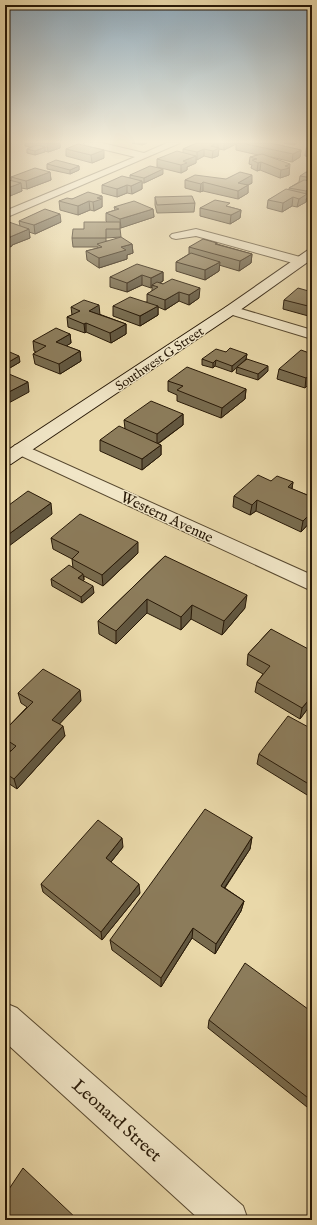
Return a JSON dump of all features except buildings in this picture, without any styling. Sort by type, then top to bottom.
[{"type":"street","points":[[5,215],[40,200]]},
{"type":"street","points":[[176,236],[196,232],[306,257]]},
{"type":"street","name":"Southwest G Street","points":[[5,460],[231,310],[306,257]]},
{"type":"street","points":[[231,310],[312,335]]},
{"type":"street","name":"Western Avenue","points":[[21,449],[312,584]]},
{"type":"street","name":"Leonard Street","points":[[5,1020],[229,1220]]}]
